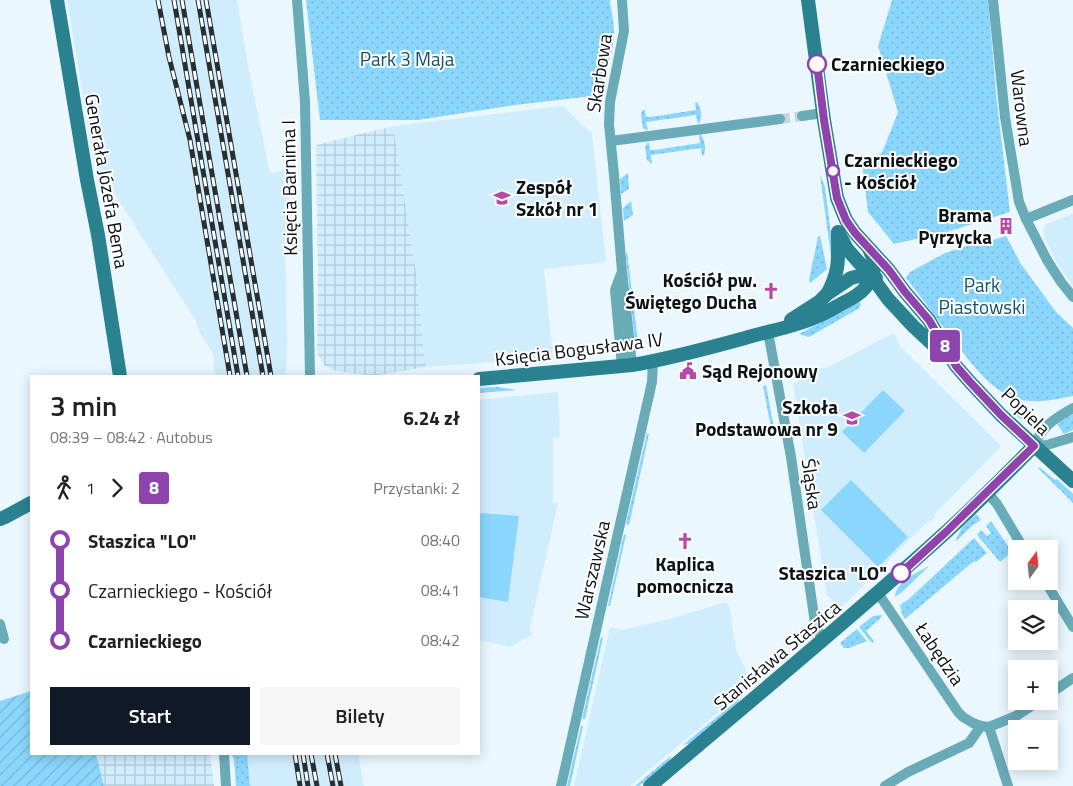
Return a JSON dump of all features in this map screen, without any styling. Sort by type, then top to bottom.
[{"type":"main road","name":"Generała Józefa Bema","points":[[57,0],[121,374]]},
{"type":"main road","points":[[808,0],[837,198],[838,269],[827,294]]},
{"type":"main road","name":"Popiela","points":[[837,198],[846,220],[855,233],[929,320],[956,366]]},
{"type":"main road","name":"Popiela","points":[[838,232],[847,249],[913,326],[956,366],[1001,415],[1073,482]]},
{"type":"main road","points":[[870,250],[874,262],[872,277],[891,283],[905,292]]},
{"type":"main road","name":"Księcia Bogusława IV","points":[[770,331],[795,318],[854,277],[872,277]]},
{"type":"main road","name":"Księcia Bogusława IV","points":[[480,380],[653,361],[770,331],[818,316],[853,298],[864,289],[872,277]]},
{"type":"main road","points":[[853,298],[872,294],[888,299]]},
{"type":"main road","name":"Stanisława Staszica","points":[[650,786],[878,593],[947,531],[1034,446]]},
{"type":"main road","points":[[0,519],[30,504]]},
{"type":"street","name":"Księcia Barnima I","points":[[297,0],[306,102],[310,375]]},
{"type":"street","name":"Skarbowa","points":[[622,0],[624,31],[610,102],[609,124],[622,270],[627,365]]},
{"type":"street","name":"Warowna","points":[[992,0],[1004,108],[1019,202],[1047,260],[1073,297]]},
{"type":"street","points":[[802,116],[824,113]]},
{"type":"street","points":[[611,141],[780,119]]},
{"type":"street","points":[[1026,219],[1073,200]]},
{"type":"street","name":"Śląska","points":[[770,331],[791,457],[815,623],[823,641]]},
{"type":"street","name":"Warszawska","points":[[561,786],[652,382],[653,361]]},
{"type":"street","points":[[1073,408],[1050,422],[1038,436],[1034,446],[1047,445],[1073,437]]},
{"type":"street","points":[[987,492],[997,504],[1019,540]]},
{"type":"street","points":[[1050,590],[1073,627]]},
{"type":"street","name":"Łabędzia","points":[[878,593],[958,712],[973,723],[985,726]]},
{"type":"street","points":[[0,624],[4,639]]},
{"type":"street","points":[[1058,688],[1073,678]]},
{"type":"street","points":[[885,786],[908,772],[969,743],[985,726],[1016,716],[1025,710]]},
{"type":"street","points":[[985,726],[1008,786]]},
{"type":"street","points":[[224,755],[226,786]]},
{"type":"shaded area","points":[[67,0],[237,0],[248,66],[270,173],[291,169],[285,246],[286,375],[215,375],[213,354],[199,331],[196,321],[94,162]]},
{"type":"shaded area","name":"Zespół Szkół nr 1","points":[[563,106],[592,134],[606,262],[544,269],[553,358],[425,367],[416,271],[393,126]]},
{"type":"shaded area","points":[[393,126],[416,271],[425,367],[379,375],[366,375],[336,371],[324,365],[317,353],[316,145]]},
{"type":"shaded area","points":[[1073,214],[1073,286],[1057,263],[1045,239],[1043,229],[1045,225]]},
{"type":"shaded area","points":[[894,333],[901,347],[1001,446],[934,515],[935,517],[930,522],[928,521],[841,608],[827,595],[793,383],[798,382],[797,372],[828,367]]},
{"type":"shaded area","points":[[558,392],[560,437],[553,438],[553,503],[558,503],[529,632],[535,633],[510,647],[480,640],[480,400]]},
{"type":"shaded area","points":[[726,602],[730,609],[736,649],[752,684],[630,786],[574,786],[610,627],[623,630],[673,618]]},
{"type":"shaded area","points":[[96,755],[210,755],[214,786],[104,786]]},
{"type":"shaded area","points":[[247,755],[358,755],[364,786],[250,786]]},
{"type":"green space","name":"Park 3 Maja","points":[[306,0],[610,0],[614,24],[614,40],[608,66],[593,96],[515,105],[418,120],[320,120]]},
{"type":"green space","points":[[892,0],[988,0],[997,103],[1010,212],[947,232],[894,244],[868,212],[862,162],[882,153],[898,112],[878,46]]},
{"type":"green space","points":[[695,102],[697,102],[701,112],[698,124],[696,115],[646,122],[648,131],[643,128],[641,114],[643,110],[645,110],[646,117],[651,117],[696,110]]},
{"type":"green space","points":[[699,135],[702,137],[705,148],[703,156],[701,148],[651,155],[652,164],[647,160],[645,147],[648,142],[650,150],[655,150],[700,143]]},
{"type":"green space","points":[[628,173],[629,189],[621,194],[620,179]]},
{"type":"green space","points":[[820,175],[825,187],[834,257],[831,256]]},
{"type":"green space","points":[[631,201],[633,215],[624,221],[623,208]]},
{"type":"green space","points":[[820,236],[827,269],[810,283],[818,237]]},
{"type":"green space","name":"Park Piastowski","points":[[1006,236],[1021,264],[1056,312],[1073,328],[1073,396],[1050,400],[1026,401],[1011,397],[993,386],[970,362],[906,278],[910,272],[945,253],[992,238],[993,240]]},
{"type":"green space","points":[[627,251],[638,341],[635,344],[626,255]]},
{"type":"green space","points":[[859,301],[861,305],[858,309],[809,337],[799,334]]},
{"type":"green space","points":[[766,385],[774,428],[771,428],[763,386]]},
{"type":"green space","points":[[498,387],[517,390],[480,393],[480,388]]},
{"type":"green space","points":[[883,390],[905,411],[864,453],[842,432]]},
{"type":"green space","points":[[1012,412],[1020,413],[1043,420],[1026,422]]},
{"type":"green space","points":[[1073,414],[1073,430],[1064,434],[1057,424]]},
{"type":"green space","points":[[647,433],[649,434],[629,525],[626,524]]},
{"type":"green space","points":[[1038,468],[1055,480],[1057,479],[1073,494],[1073,503]]},
{"type":"green space","points":[[851,480],[908,537],[878,567],[821,510]]},
{"type":"green space","points":[[480,513],[519,516],[508,602],[480,597]]},
{"type":"green space","points":[[976,514],[981,520],[955,542],[962,527]]},
{"type":"green space","points":[[991,521],[1008,546],[1008,555],[1000,562],[977,535],[981,530],[987,536],[991,533],[986,526]]},
{"type":"green space","points":[[624,534],[626,535],[610,606],[608,606]]},
{"type":"green space","points":[[974,538],[987,553],[976,562],[974,561],[905,619],[900,605],[909,599]]},
{"type":"green space","points":[[929,566],[895,597],[896,591],[903,582]]},
{"type":"green space","points":[[882,615],[866,631],[874,641],[872,643],[859,627],[873,616]]},
{"type":"green space","points":[[857,629],[867,641],[844,648],[840,643]]},
{"type":"green space","points":[[601,637],[603,638],[585,719],[582,719]]},
{"type":"green space","points":[[30,691],[30,755],[96,755],[104,786],[0,786],[0,701]]},
{"type":"green space","points":[[740,698],[737,705],[691,743],[683,745]]},
{"type":"green space","points":[[581,726],[583,726],[570,786],[567,786]]},
{"type":"green space","points":[[232,755],[247,755],[250,786],[236,786],[234,759]]},
{"type":"green space","points":[[672,755],[669,761],[639,786],[635,786]]},
{"type":"tunnel","points":[[780,119],[802,116]]},
{"type":"railway","points":[[158,0],[169,57],[190,140],[230,375]]},
{"type":"railway","points":[[174,0],[238,375]]},
{"type":"railway","points":[[182,0],[247,375]]},
{"type":"railway","points":[[198,0],[263,375]]},
{"type":"railway","points":[[206,0],[271,375]]},
{"type":"railway","points":[[295,755],[300,786]]},
{"type":"railway","points":[[303,755],[308,786]]},
{"type":"railway","points":[[311,755],[317,786]]},
{"type":"railway","points":[[327,755],[333,786]]},
{"type":"railway","points":[[335,755],[341,786]]},
{"type":"bus line","name":"8","points":[[817,64],[837,198],[846,220],[866,247],[889,270],[929,320],[956,366],[1001,415],[1034,446],[901,573]]},
{"type":"place","name":"Czarnieckiego","points":[[817,64]]},
{"type":"place","name":"Czarnieckiego - Kościół","points":[[833,171]]},
{"type":"place","name":"Zespół Szkół nr 1","points":[[502,198]]},
{"type":"place","name":"Brama Pyrzycka","points":[[1006,226]]},
{"type":"place","name":"Kościół pw. Świętego Ducha","points":[[771,291]]},
{"type":"place","name":"Sąd Rejonowy","points":[[688,371]]},
{"type":"place","name":"Szkoła Podstawowa nr 9","points":[[852,418]]},
{"type":"place","name":"Kaplica pomocnicza","points":[[685,541]]},
{"type":"place","name":"Staszica \"LO\"","points":[[901,573]]}]
